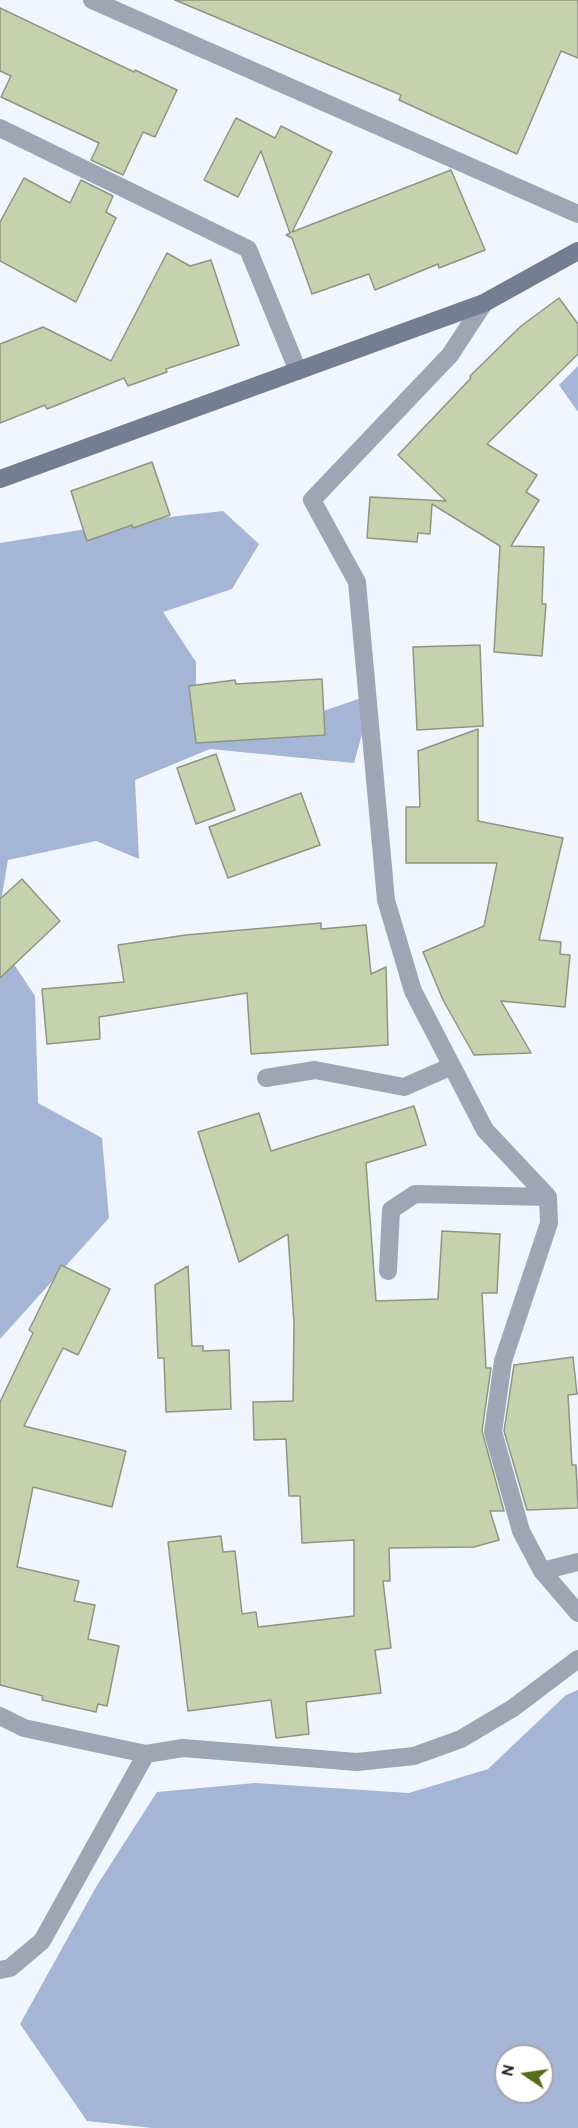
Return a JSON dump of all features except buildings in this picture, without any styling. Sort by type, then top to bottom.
[{"type":"street","points":[[92,0],[578,214]]},
{"type":"street","points":[[0,128],[248,249],[298,371]]},
{"type":"street","points":[[0,479],[484,303],[578,251]]},
{"type":"street","points":[[484,303],[450,355],[312,500],[357,582],[386,900],[413,991],[485,1130],[548,1197],[549,1223],[503,1361],[493,1432],[521,1531],[542,1571],[578,1613]]},
{"type":"street","points":[[266,1078],[315,1070],[404,1087],[452,1066]]},
{"type":"street","points":[[388,1271],[391,1210],[415,1194],[548,1197]]},
{"type":"street","points":[[542,1571],[578,1562]]},
{"type":"street","points":[[0,1716],[24,1728],[146,1754],[183,1748],[357,1762],[414,1756],[461,1739],[505,1713],[578,1659]]},
{"type":"street","points":[[0,1970],[10,1968],[42,1941],[146,1754]]},
{"type":"shaded area","points":[[578,366],[578,412],[559,385]]},
{"type":"shaded area","points":[[223,511],[259,544],[232,589],[163,612],[196,662],[196,709],[294,721],[373,694],[354,763],[210,749],[135,780],[139,859],[96,841],[8,860],[0,907],[0,543],[142,520]]},
{"type":"shaded area","points":[[0,943],[35,996],[38,1103],[102,1138],[109,1218],[0,1339]]},
{"type":"shaded area","points":[[578,1690],[578,2128],[153,2128],[87,2121],[20,2024],[96,1887],[157,1792],[255,1783],[409,1793],[488,1769],[566,1695]]}]
